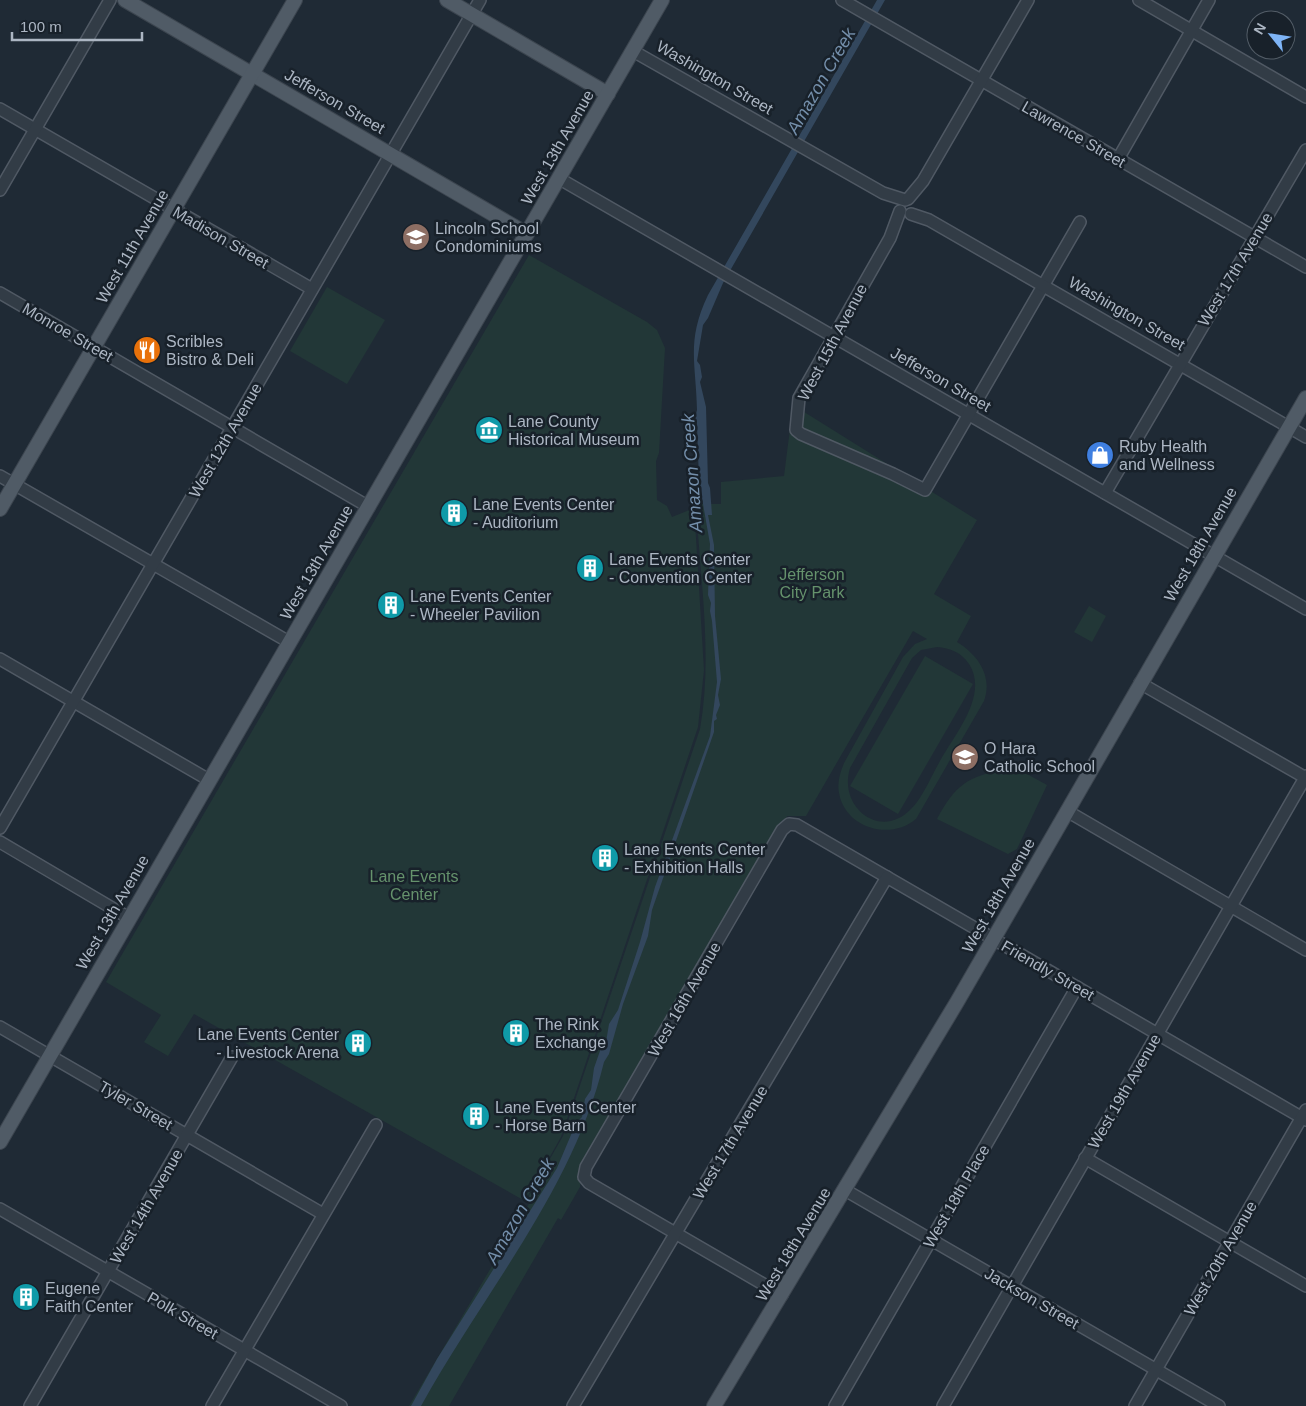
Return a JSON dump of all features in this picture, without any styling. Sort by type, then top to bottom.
[{"type":"main road","name":"Jefferson Street","points":[[125,0],[527,234]]},
{"type":"main road","name":"West 11th Avenue","points":[[0,509],[295,0]]},
{"type":"main road","points":[[447,0],[608,94]]},
{"type":"main road","name":"West 13th Avenue","points":[[0,1142],[289,642],[560,179],[662,0]]},
{"type":"main road","name":"West 18th Avenue","points":[[714,1406],[994,939],[1306,398]]},
{"type":"street","points":[[0,190],[110,0]]},
{"type":"street","name":"West 12th Avenue","points":[[0,828],[480,0]]},
{"type":"street","name":"Lawrence Street","points":[[842,0],[1306,267]]},
{"type":"street","name":"West 15th Avenue","points":[[968,415],[925,490],[796,430],[799,398],[1028,0]]},
{"type":"street","points":[[1138,0],[1306,97]]},
{"type":"street","points":[[1118,159],[1210,0]]},
{"type":"street","name":"Washington Street","points":[[633,51],[908,207],[1306,438]]},
{"type":"street","name":"Madison Street","points":[[0,108],[312,289]]},
{"type":"street","name":"West 17th Avenue","points":[[1105,493],[1306,150]]},
{"type":"street","name":"Jefferson Street","points":[[560,179],[1306,609]]},
{"type":"street","points":[[968,415],[1080,222]]},
{"type":"street","name":"Monroe Street","points":[[0,293],[369,507]]},
{"type":"street","points":[[0,476],[289,642]]},
{"type":"street","points":[[0,659],[209,780]]},
{"type":"street","points":[[1140,683],[1306,777]]},
{"type":"street","name":"West 19th Avenue","points":[[942,1406],[1306,777]]},
{"type":"street","points":[[1067,810],[1306,950]]},
{"type":"street","name":"Friendly Street","points":[[789,824],[796,825],[1157,1034],[1305,1116]]},
{"type":"street","name":"West 16th Avenue","points":[[675,1233],[589,1183],[584,1177],[586,1167],[782,830],[789,824]]},
{"type":"street","points":[[0,842],[129,918]]},
{"type":"street","name":"West 17th Avenue","points":[[573,1406],[887,878]]},
{"type":"street","name":"West 18th Place","points":[[835,1406],[1077,987]]},
{"type":"street","name":"Tyler Street","points":[[0,1027],[323,1214]]},
{"type":"street","name":"West 14th Avenue","points":[[30,1406],[232,1057]]},
{"type":"street","name":"West 20th Avenue","points":[[1135,1406],[1305,1116]]},
{"type":"street","points":[[212,1406],[376,1125]]},
{"type":"street","points":[[1085,1158],[1306,1286]]},
{"type":"street","name":"Jackson Street","points":[[845,1190],[1219,1406]]},
{"type":"street","name":"Polk Street","points":[[0,1209],[341,1406]]},
{"type":"street","points":[[675,1233],[782,1295]]},
{"type":"green space","name":"Lane Events Center","points":[[529,255],[647,322],[657,330],[665,348],[659,453],[656,461],[657,500],[667,506],[672,517],[687,511],[694,505],[704,670],[698,727],[561,1137],[525,1201],[194,1014],[168,1056],[144,1042],[161,1015],[106,982]]},
{"type":"green space","points":[[327,287],[385,320],[347,384],[290,351]]},
{"type":"green space","name":"Jefferson City Park","points":[[793,405],[977,520],[934,594],[971,616],[957,642],[971,653],[982,667],[987,683],[984,701],[916,819],[905,826],[882,830],[859,822],[850,815],[843,805],[838,789],[841,770],[903,657],[915,644],[927,639],[913,631],[806,816],[787,816],[582,1169],[580,1187],[561,1220],[558,1218],[449,1406],[409,1406],[530,1202],[527,1199],[563,1136],[700,729],[704,701],[706,645],[696,504],[721,504],[721,482],[784,476]],"holes":[[[942,648],[955,651],[962,656],[969,664],[974,676],[973,701],[968,714],[915,805],[898,818],[886,822],[875,820],[864,815],[850,795],[848,782],[850,768],[912,658],[921,650]]]},
{"type":"green space","points":[[1089,606],[1106,616],[1092,642],[1074,632]]},
{"type":"green space","points":[[925,656],[973,684],[898,814],[850,786]]},
{"type":"green space","points":[[1005,770],[1027,774],[1047,785],[1017,849],[1008,854],[937,819],[956,790],[964,784],[982,775]]},
{"type":"water","points":[[877,0],[885,0],[723,283],[708,318],[703,325],[697,361],[700,365],[702,377],[700,382],[706,407],[708,483],[712,515],[708,515],[714,545],[715,616],[721,679],[718,695],[720,705],[716,715],[717,719],[714,721],[714,732],[652,910],[648,936],[623,1004],[609,1054],[604,1062],[590,1109],[571,1154],[549,1197],[421,1406],[411,1406],[437,1359],[557,1168],[576,1123],[582,1117],[585,1099],[591,1090],[594,1068],[601,1048],[606,1042],[609,1024],[618,1010],[655,887],[710,736],[717,682],[710,611],[711,603],[708,595],[710,544],[699,481],[697,424],[695,418],[697,410],[694,352],[697,326],[708,295]]},
{"type":"place","name":"Lincoln School Condominiums","points":[[416,237]]},
{"type":"place","name":"Scribles Bistro & Deli","points":[[147,350]]},
{"type":"place","name":"Lane County Historical Museum","points":[[489,430]]},
{"type":"place","name":"Ruby Health and Wellness","points":[[1100,455]]},
{"type":"place","name":"Lane Events Center - Auditorium","points":[[454,513]]},
{"type":"place","name":"Lane Events Center - Convention Center","points":[[590,568]]},
{"type":"place","name":"Lane Events Center - Wheeler Pavilion","points":[[391,605]]},
{"type":"place","name":"O Hara Catholic School","points":[[965,757]]},
{"type":"place","name":"Lane Events Center - Exhibition Halls","points":[[605,858]]},
{"type":"place","name":"The Rink Exchange","points":[[516,1033]]},
{"type":"place","name":"Lane Events Center - Livestock Arena","points":[[358,1043]]},
{"type":"place","name":"Lane Events Center - Horse Barn","points":[[476,1116]]},
{"type":"place","name":"Eugene Faith Center","points":[[26,1297]]},
{"type":"water label","name":"Amazon Creek","points":[[821,81]]},
{"type":"water label","name":"Amazon Creek","points":[[692,473]]},
{"type":"water label","name":"Amazon Creek","points":[[520,1211]]}]
